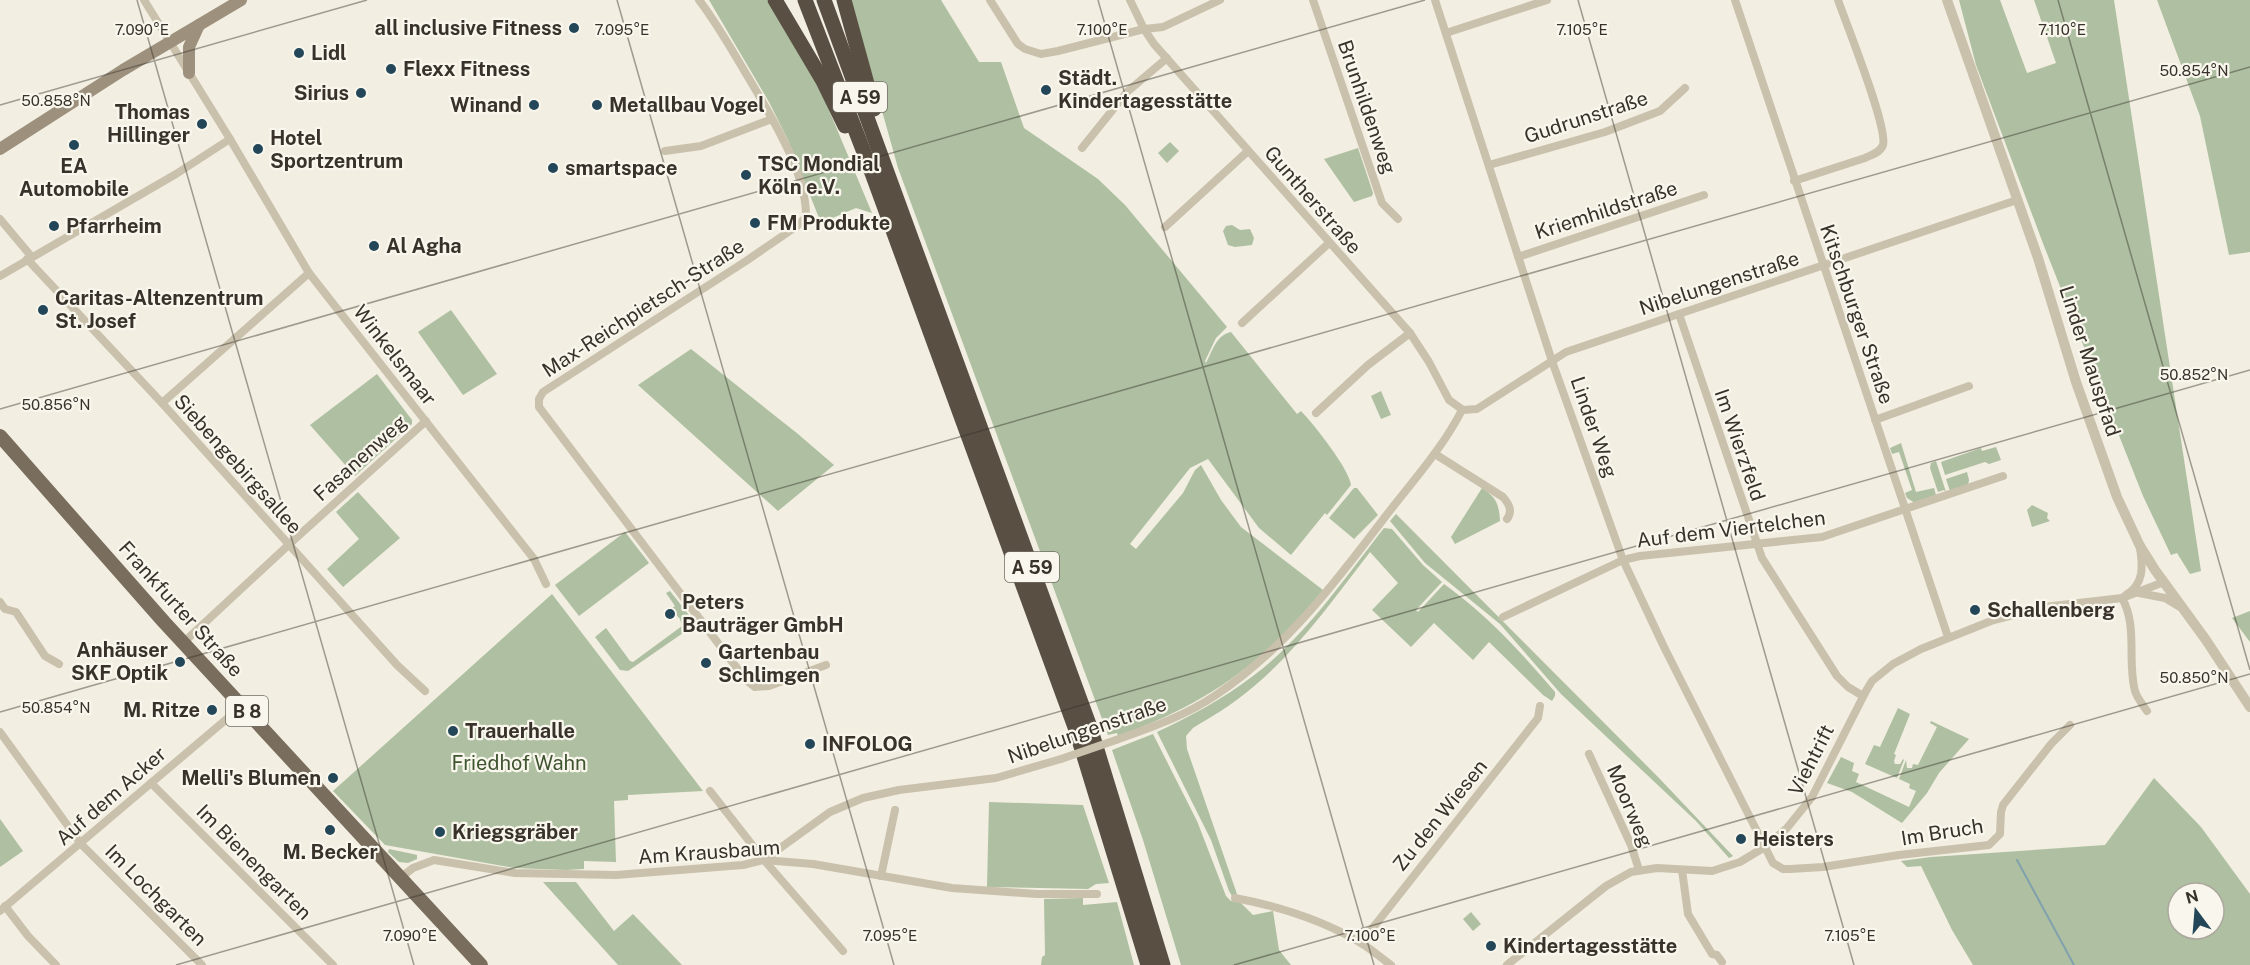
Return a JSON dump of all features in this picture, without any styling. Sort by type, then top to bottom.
[{"type":"highway","points":[[775,0],[812,60],[837,111],[872,172]]},
{"type":"highway","name":"A 59","points":[[805,0],[872,172],[1076,730],[1148,965]]},
{"type":"highway","name":"A 59","points":[[824,0],[1090,727],[1163,965]]},
{"type":"highway","points":[[844,0],[896,194]]},
{"type":"main road","points":[[0,149],[241,0]]},
{"type":"main road","points":[[189,73],[189,48],[199,25]]},
{"type":"main road","name":"Frankfurter Straße","points":[[0,436],[164,622],[481,965]]},
{"type":"street","name":"Winkelsmaar","points":[[144,0],[309,273],[534,559],[546,584]]},
{"type":"street","name":"Max-Reichpietsch-Straße","points":[[699,0],[718,24],[772,119],[802,186],[806,217],[802,222],[679,305],[543,392],[539,399],[539,407],[746,680],[755,687],[769,686],[826,665]]},
{"type":"street","points":[[990,0],[1018,44],[1041,54],[1144,29],[1163,27],[1220,0]]},
{"type":"street","name":"Guntherstraße","points":[[1130,0],[1144,29],[1167,58],[1410,333],[1429,362],[1449,400],[1462,410]]},
{"type":"street","name":"Brunhildenweg","points":[[1313,0],[1382,203],[1398,219]]},
{"type":"street","name":"Linder Weg","points":[[1436,0],[1552,361],[1623,560],[1664,647],[1765,847]]},
{"type":"street","points":[[1446,33],[1547,0]]},
{"type":"street","name":"Kitschburger Straße","points":[[1735,0],[1948,637]]},
{"type":"street","points":[[1794,181],[1876,154],[1882,146],[1883,136],[1878,116],[1861,61],[1838,0]]},
{"type":"street","name":"Linder Mauspfad","points":[[1947,0],[2038,258],[2097,446],[2117,497],[2140,546],[2250,707]]},
{"type":"street","points":[[1082,148],[1127,92],[1167,58]]},
{"type":"street","name":"Gudrunstraße","points":[[1488,165],[1605,132],[1660,111],[1685,88]]},
{"type":"street","points":[[665,151],[701,146],[772,119]]},
{"type":"street","points":[[0,276],[29,257],[176,174],[230,139]]},
{"type":"street","points":[[1166,227],[1248,151]]},
{"type":"street","name":"Kriemhildstraße","points":[[1518,257],[1704,195]]},
{"type":"street","name":"Nibelungenstraße","points":[[764,860],[831,812],[863,798],[899,790],[996,778],[1153,728],[1215,696],[1269,655],[1306,616],[1435,454],[1462,410],[1477,409],[1566,352],[2017,200]]},
{"type":"street","name":"Siebengebirgsallee","points":[[0,219],[29,257],[397,665],[424,691]]},
{"type":"street","points":[[1242,323],[1329,243]]},
{"type":"street","points":[[162,404],[309,273]]},
{"type":"street","name":"Im Wierzfeld","points":[[1679,314],[1756,545],[1837,676],[1848,687],[1863,696]]},
{"type":"street","points":[[1316,413],[1368,365],[1410,333]]},
{"type":"street","points":[[1875,420],[1969,386]]},
{"type":"street","name":"Fasanenweg","points":[[184,642],[426,421]]},
{"type":"street","points":[[1435,454],[1503,497],[1510,508],[1507,519]]},
{"type":"street","name":"Auf dem Viertelchen","points":[[1503,617],[1623,560],[1640,556],[1822,537],[2003,476]]},
{"type":"street","points":[[2140,546],[2142,576],[2136,588],[2120,598],[2127,610],[2130,625],[2135,692],[2147,711]]},
{"type":"street","name":"Viehtrift","points":[[1507,965],[1606,886],[1623,876],[1639,870],[1657,868],[1699,872],[1720,870],[1740,862],[1765,847],[1787,828],[1812,797],[1863,696],[1872,681],[1888,667],[1921,649],[1991,621],[2031,609],[2120,598],[2164,582]]},
{"type":"street","points":[[2139,593],[2164,598],[2186,611]]},
{"type":"street","points":[[0,602],[5,609],[16,612],[45,656],[59,664]]},
{"type":"street","name":"Auf dem Acker","points":[[2,908],[81,844],[242,706]]},
{"type":"street","name":"Zu den Wiesen","points":[[1361,943],[1538,718],[1540,706]]},
{"type":"street","name":"Im Bruch","points":[[1765,847],[1773,863],[1790,869],[1823,867],[1905,854],[1989,845],[2000,834],[2003,805],[2051,744],[2070,725]]},
{"type":"street","name":"Im Lochgarten","points":[[0,732],[81,844],[202,965]]},
{"type":"street","name":"Moorweg","points":[[1589,754],[1631,845],[1639,870]]},
{"type":"street","name":"Im Bienengarten","points":[[152,783],[333,965]]},
{"type":"street","points":[[710,791],[764,860],[843,951]]},
{"type":"street","points":[[881,876],[895,810]]},
{"type":"street","name":"Am Krausbaum","points":[[400,878],[413,868],[434,860],[515,873],[616,875],[743,865],[764,860],[813,864],[958,889],[1037,894],[1097,894]]},
{"type":"street","points":[[1682,870],[1688,914],[1712,954],[1717,955],[1722,962]]},
{"type":"street","points":[[1235,898],[1288,911],[1361,943],[1391,965]]},
{"type":"street","points":[[2,908],[56,965]]},
{"type":"green space","points":[[709,0],[767,0],[821,91],[872,213],[856,208],[821,223],[788,140],[769,102]]},
{"type":"green space","points":[[851,0],[941,0],[979,62],[1001,62],[1024,128],[1098,179],[1125,205],[1227,327],[1216,338],[1206,363],[1218,340],[1231,332],[1297,414],[1301,411],[1314,426],[1338,458],[1349,478],[1351,485],[1291,555],[1259,528],[1208,459],[1190,468],[1130,544],[1136,549],[1183,493],[1195,470],[1201,465],[1221,500],[1241,527],[1323,590],[1278,639],[1232,678],[1180,710],[1118,736],[1117,733],[1108,735],[898,168]]},
{"type":"green space","points":[[1959,0],[2000,0],[2027,73],[2056,63],[2034,0],[2114,0],[2201,571],[2190,574],[2177,553],[2171,555],[2143,496],[2044,246],[1976,65]]},
{"type":"green space","points":[[2157,0],[2250,0],[2250,252],[2229,255],[2200,116]]},
{"type":"green space","points":[[1170,142],[1179,151],[1167,163],[1158,153]]},
{"type":"green space","points":[[1358,148],[1373,193],[1372,196],[1354,202],[1324,159]]},
{"type":"green space","points":[[1232,225],[1240,230],[1250,229],[1254,238],[1252,245],[1235,247],[1228,245],[1223,231],[1226,226]]},
{"type":"green space","points":[[451,310],[497,374],[463,395],[418,332]]},
{"type":"green space","points":[[691,349],[834,465],[778,511],[638,385]]},
{"type":"green space","points":[[377,374],[412,420],[412,424],[355,476],[310,425]]},
{"type":"green space","points":[[1381,391],[1391,415],[1381,419],[1371,396]]},
{"type":"green space","points":[[1901,443],[1916,492],[1934,488],[1936,495],[1915,503],[1907,498],[1905,493],[1912,490],[1899,452],[1892,454],[1890,448]]},
{"type":"green space","points":[[1996,447],[2001,460],[1989,464],[1985,462],[1945,475],[1941,462],[1981,448],[1982,451]]},
{"type":"green space","points":[[1936,461],[1946,492],[1944,490],[1938,492],[1930,468],[1931,463]]},
{"type":"green space","points":[[1967,472],[1968,485],[1950,491],[1946,479]]},
{"type":"green space","points":[[1354,488],[1357,488],[1378,515],[1354,539],[1329,518]]},
{"type":"green space","points":[[1482,488],[1496,502],[1500,521],[1455,544],[1451,537]]},
{"type":"green space","points":[[358,492],[400,538],[343,587],[327,569],[359,539],[336,512]]},
{"type":"green space","points":[[2032,505],[2048,513],[2047,518],[2050,521],[2032,527],[2027,510]]},
{"type":"green space","points":[[1396,514],[1658,777],[1733,856],[1729,858],[1696,821],[1561,694],[1500,624],[1425,563],[1390,521]]},
{"type":"green space","points":[[1384,528],[1392,529],[1423,565],[1442,582],[1416,610],[1418,612],[1444,584],[1475,608],[1503,635],[1555,692],[1555,696],[1552,701],[1543,695],[1489,642],[1473,660],[1434,623],[1411,647],[1372,610],[1398,583],[1370,552],[1313,626],[1282,661],[1241,697],[1193,728],[1186,736],[1187,749],[1238,897],[1232,896],[1211,840],[1157,732],[1218,700],[1272,661],[1323,606]]},
{"type":"green space","points":[[625,532],[649,563],[579,616],[555,585]]},
{"type":"green space","points":[[670,591],[696,624],[628,671],[620,670],[595,637],[606,628],[633,662],[682,626],[680,619],[671,609],[675,606],[666,593]]},
{"type":"green space","name":"Friedhof Wahn","points":[[552,594],[703,791],[628,795],[628,800],[614,801],[616,862],[584,861],[584,869],[514,868],[385,845],[333,791]]},
{"type":"green space","points":[[2250,611],[2250,642],[2232,618]]},
{"type":"green space","points":[[1898,708],[1910,714],[1894,754],[1896,755],[1895,764],[1900,764],[1904,760],[1897,778],[1865,764],[1874,745],[1880,747]]},
{"type":"green space","points":[[1931,721],[1969,739],[1939,773],[1927,793],[1902,823],[1852,792],[1827,783],[1841,757],[1854,763],[1852,771],[1859,774],[1856,782],[1909,807],[1916,791],[1909,788],[1910,784],[1899,779],[1906,760],[1907,768],[1912,768],[1913,764],[1918,765],[1937,727],[1930,723]]},
{"type":"green space","points":[[1153,734],[1197,821],[1226,896],[1231,901],[1240,902],[1253,915],[1273,911],[1279,950],[1291,965],[1181,965],[1143,840],[1112,750]]},
{"type":"green space","points":[[2154,778],[2201,827],[2250,894],[2250,965],[1973,965],[1952,930],[1921,866],[1907,867],[1901,861],[2105,845]]},
{"type":"green space","points":[[989,802],[1083,805],[1109,883],[1096,884],[1088,889],[987,887]]},
{"type":"green space","points":[[0,819],[23,851],[0,867]]},
{"type":"green space","points":[[389,849],[417,855],[417,859],[408,863],[399,862],[388,852]]},
{"type":"green space","points":[[543,882],[576,882],[614,931],[633,914],[682,965],[618,965]]},
{"type":"green space","points":[[1083,898],[1083,905],[1117,902],[1134,965],[1041,965],[1042,957],[1045,955],[1044,899]]},
{"type":"green space","points":[[1471,912],[1481,924],[1473,931],[1463,919]]},
{"type":"waterway","points":[[2017,860],[2074,965]]},
{"type":"place","name":"all inclusive Fitness","points":[[574,28]]},
{"type":"place","name":"Lidl","points":[[299,53]]},
{"type":"place","name":"Flexx Fitness","points":[[391,69]]},
{"type":"place","name":"Städt. Kindertagesstätte","points":[[1046,90]]},
{"type":"place","name":"Sirius","points":[[361,93]]},
{"type":"place","name":"Winand","points":[[534,105]]},
{"type":"place","name":"Metallbau Vogel","points":[[597,105]]},
{"type":"place","name":"Thomas Hillinger","points":[[202,124]]},
{"type":"place","name":"EA Automobile","points":[[74,145]]},
{"type":"place","name":"Hotel Sportzentrum","points":[[258,149]]},
{"type":"place","name":"smartspace","points":[[553,168]]},
{"type":"place","name":"TSC Mondial Köln e.V.","points":[[746,175]]},
{"type":"place","name":"FM Produkte","points":[[755,223]]},
{"type":"place","name":"Pfarrheim","points":[[54,226]]},
{"type":"place","name":"Al Agha","points":[[374,246]]},
{"type":"place","name":"Caritas-Altenzentrum St. Josef","points":[[43,310]]},
{"type":"place","name":"Schallenberg","points":[[1975,610]]},
{"type":"place","name":"Peters Bauträger GmbH","points":[[670,614]]},
{"type":"place","name":"Anhäuser SKF Optik","points":[[180,662]]},
{"type":"place","name":"Gartenbau Schlimgen","points":[[706,663]]},
{"type":"place","name":"M. Ritze","points":[[212,710]]},
{"type":"place","name":"Trauerhalle","points":[[453,731]]},
{"type":"place","name":"INFOLOG","points":[[810,744]]},
{"type":"place","name":"Melli's Blumen","points":[[333,778]]},
{"type":"place","name":"M. Becker","points":[[330,830]]},
{"type":"place","name":"Kriegsgräber","points":[[440,832]]},
{"type":"place","name":"Heisters","points":[[1741,839]]},
{"type":"place","name":"Kindertagesstätte","points":[[1491,946]]}]
